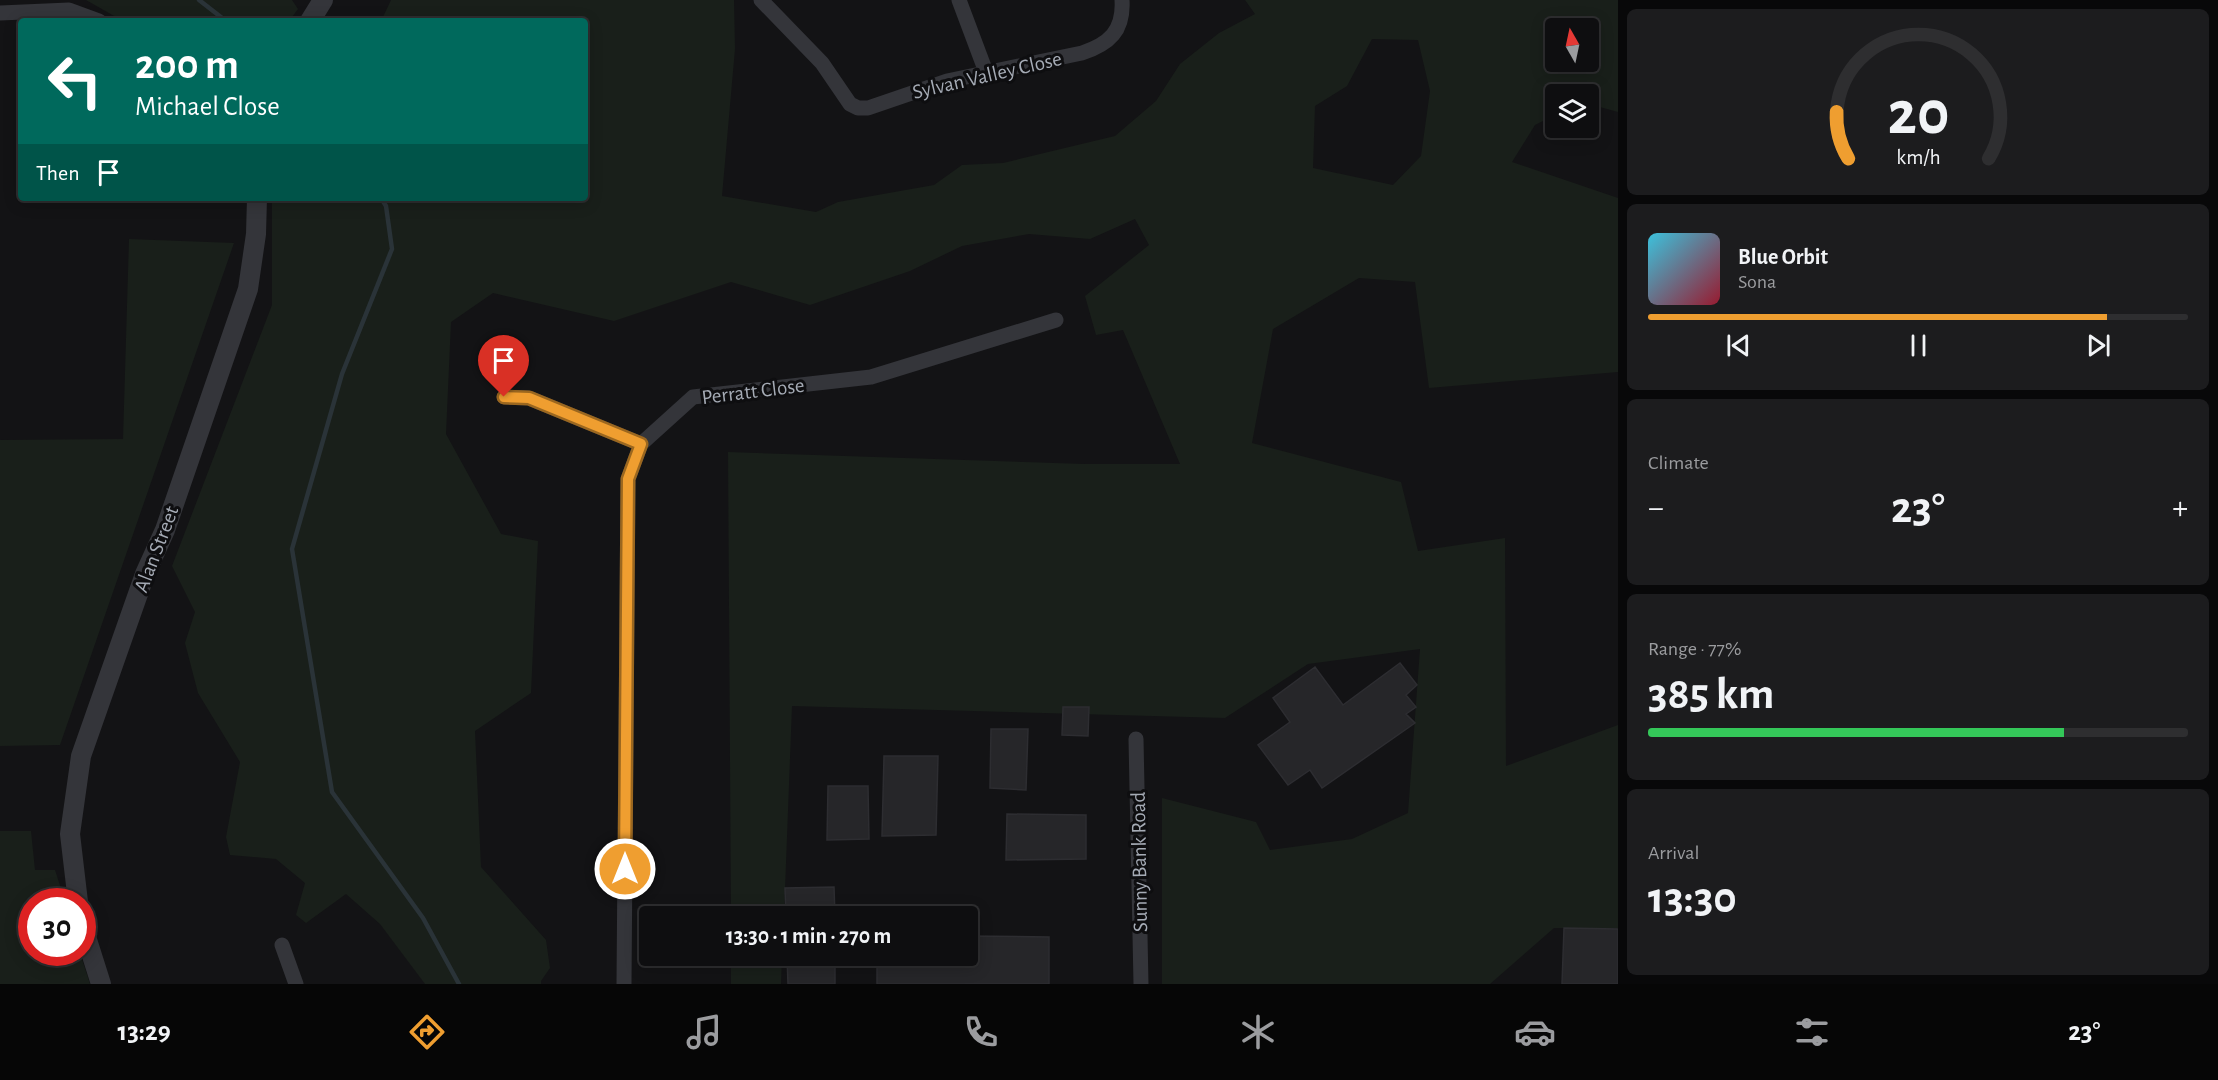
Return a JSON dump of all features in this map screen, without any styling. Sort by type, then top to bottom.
[{"type":"street","points":[[312,18],[323,0]]},
{"type":"street","name":"Sylvan Valley Close","points":[[761,0],[822,63],[850,104],[858,108],[868,108],[947,81],[1082,53],[1099,47],[1114,35],[1123,14],[1122,0]]},
{"type":"street","points":[[959,0],[986,72]]},
{"type":"street","points":[[0,13],[69,10],[91,18]]},
{"type":"street","name":"Alan Street","points":[[76,888],[70,834],[81,756],[145,574],[165,530],[248,289],[256,234],[256,201]]},
{"type":"street","name":"Perratt Close","points":[[624,984],[628,479],[641,444],[693,397],[871,377],[1056,320]]},
{"type":"street","points":[[504,397],[529,398],[641,444]]},
{"type":"street","name":"Sunny Bank Road","points":[[1136,739],[1141,984]]},
{"type":"street","points":[[282,945],[296,984]]},
{"type":"street","points":[[95,966],[100,984]]},
{"type":"shaded area","points":[[86,0],[292,0],[298,9],[291,18],[118,18]]},
{"type":"shaded area","points":[[391,0],[734,0],[735,49],[722,196],[816,212],[838,202],[934,185],[962,165],[1003,163],[1115,136],[1156,101],[1180,64],[1219,33],[1255,14],[1245,0],[1618,0],[1618,112],[1599,107],[1599,84],[1545,84],[1545,120],[1535,125],[1512,162],[1618,198],[1618,372],[1429,388],[1415,282],[1359,278],[1273,329],[1252,443],[1401,482],[1418,551],[1505,538],[1506,766],[1618,725],[1618,928],[1554,928],[1490,984],[1162,984],[1162,798],[1256,822],[1270,850],[1352,839],[1408,813],[1420,649],[1308,664],[1225,718],[792,706],[784,906],[731,906],[728,452],[1085,464],[1180,464],[1123,330],[1096,335],[1085,296],[1149,245],[1135,219],[1090,239],[1029,234],[962,246],[910,271],[810,305],[731,282],[614,321],[493,293],[451,322],[446,434],[501,534],[538,541],[531,693],[475,731],[481,867],[546,940],[550,968],[541,984],[425,984],[380,924],[346,894],[306,923],[296,915],[305,883],[276,859],[230,855],[226,837],[240,762],[198,693],[185,643],[195,612],[172,566],[272,305],[272,201],[588,201],[588,18],[382,18]],"holes":[[[1372,39],[1418,40],[1430,91],[1421,156],[1393,185],[1313,168],[1315,106],[1347,86]]]},
{"type":"shaded area","points":[[129,239],[234,243],[60,745],[0,746],[0,440],[123,439]]},
{"type":"shaded area","points":[[0,831],[31,831],[35,870],[55,870],[61,888],[18,888],[18,966],[84,966],[90,984],[0,984]]},
{"type":"shaded area","points":[[731,966],[782,966],[781,984],[731,984]]},
{"type":"building","points":[[1400,663],[1417,685],[1406,695],[1416,707],[1406,714],[1415,723],[1322,788],[1310,770],[1288,785],[1258,745],[1290,722],[1273,698],[1315,667],[1343,705]]},
{"type":"building","points":[[1063,707],[1089,707],[1088,736],[1062,735]]},
{"type":"building","points":[[991,729],[1028,729],[1026,790],[990,788]]},
{"type":"building","points":[[884,756],[938,756],[936,835],[882,836]]},
{"type":"building","points":[[828,786],[868,786],[869,839],[827,840]]},
{"type":"building","points":[[1007,814],[1086,815],[1086,859],[1006,860]]},
{"type":"building","points":[[834,887],[835,906],[786,906],[785,888]]},
{"type":"building","points":[[1564,928],[1618,929],[1618,984],[1562,984]]},
{"type":"building","points":[[978,936],[1049,937],[1049,984],[877,984],[877,966],[978,966]]},
{"type":"building","points":[[787,966],[835,966],[835,984],[788,984]]},
{"type":"waterway","points":[[199,0],[222,18]]},
{"type":"waterway","points":[[383,201],[386,206],[392,249],[342,374],[292,549],[332,792],[423,918],[459,984]]},
{"type":"route","points":[[504,397],[529,398],[641,444],[628,479],[625,869]]}]
